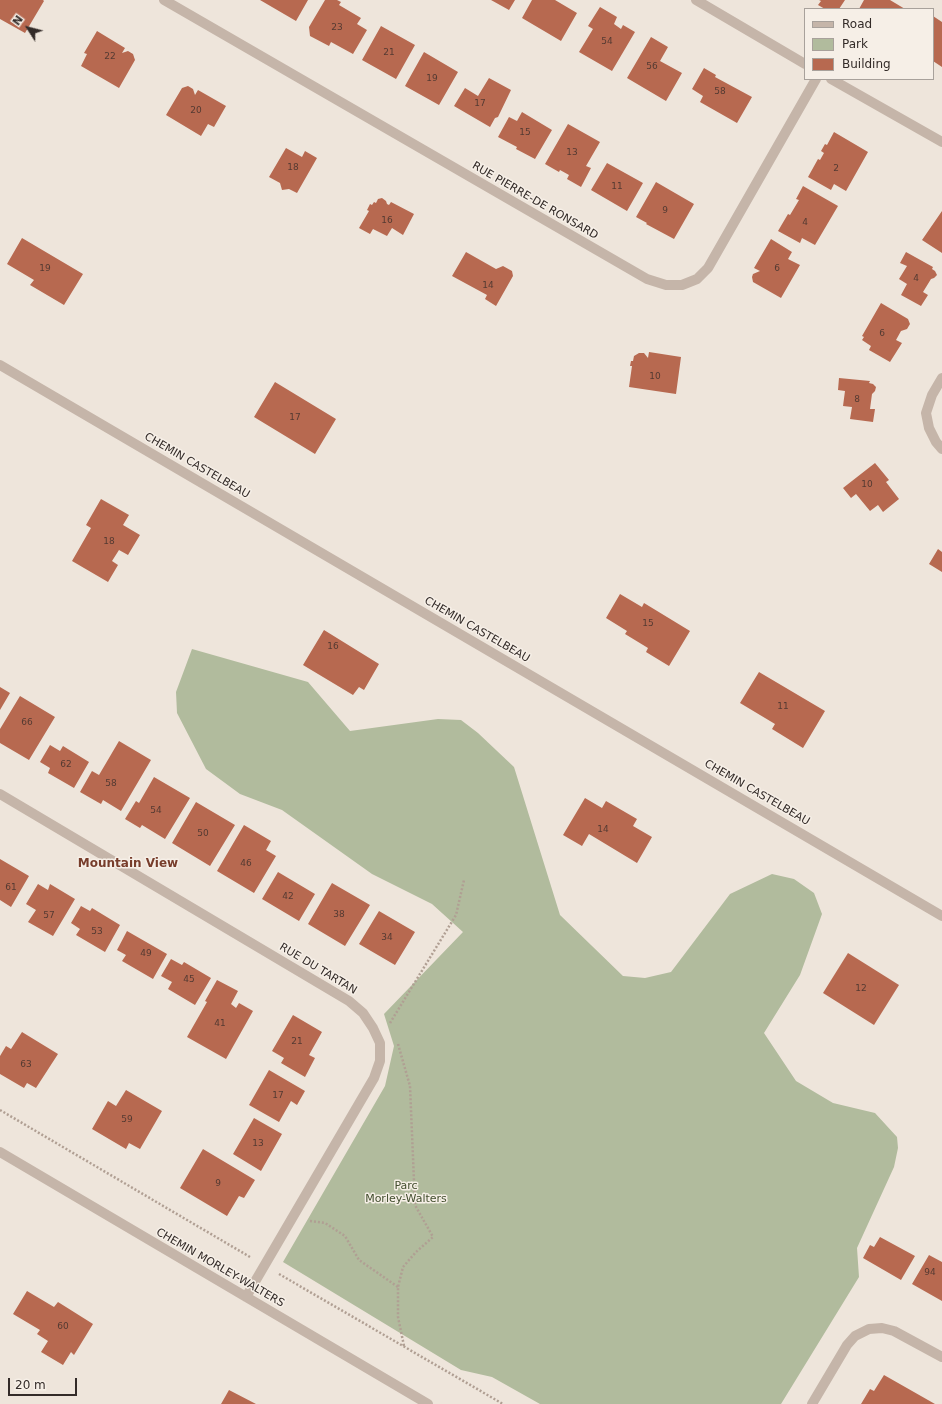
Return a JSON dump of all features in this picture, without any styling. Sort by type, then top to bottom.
[{"type":"street","name":"RUE PIERRE-DE RONSARD","points":[[164,0],[647,279],[666,285],[682,285],[697,279],[708,268],[815,80]]},
{"type":"street","points":[[696,0],[804,63]]},
{"type":"street","points":[[833,80],[942,142]]},
{"type":"street","name":"CHEMIN CASTELBEAU","points":[[0,365],[942,916]]},
{"type":"street","points":[[942,378],[932,395],[926,413],[929,428],[936,442],[942,449]]},
{"type":"street","name":"RUE DU TARTAN","points":[[0,794],[349,1001],[363,1013],[373,1028],[380,1043],[380,1061],[374,1078],[246,1297]]},
{"type":"street","name":"CHEMIN MORLEY-WALTERS","points":[[0,1152],[428,1404]]},
{"type":"street","points":[[812,1404],[846,1345],[855,1336],[869,1329],[882,1328],[894,1331],[942,1357]]},
{"type":"path","points":[[385,1030],[456,915],[464,880]]},
{"type":"path","points":[[373,1028],[385,1030],[397,1040],[410,1086],[415,1205],[433,1237],[402,1267],[398,1287],[398,1316],[404,1347]]},
{"type":"path","points":[[292,1219],[325,1223],[332,1227],[345,1236],[359,1260],[398,1287]]},
{"type":"green space","name":"Parc Morley-Walters","points":[[192,649],[308,682],[350,731],[438,719],[461,720],[478,733],[514,767],[560,915],[623,976],[645,978],[671,972],[730,894],[772,874],[794,879],[814,893],[822,914],[800,975],[764,1033],[796,1081],[833,1103],[875,1113],[897,1137],[898,1148],[894,1167],[857,1248],[859,1277],[781,1404],[540,1404],[492,1377],[461,1370],[283,1262],[385,1086],[394,1046],[384,1014],[463,932],[432,904],[372,874],[282,810],[240,794],[206,769],[177,713],[176,692]]},
{"type":"building","points":[[0,0],[44,1],[25,33],[0,19]]},
{"type":"building","points":[[260,0],[308,0],[296,21]]},
{"type":"building","points":[[325,0],[337,0],[341,2],[339,5],[361,18],[357,24],[367,30],[353,54],[331,42],[329,46],[310,36],[309,27]]},
{"type":"building","points":[[491,0],[515,0],[509,10]]},
{"type":"building","points":[[532,0],[555,0],[577,13],[561,41],[522,18]]},
{"type":"building","points":[[819,0],[845,0],[840,8],[823,8],[818,5],[821,1]]},
{"type":"building","points":[[864,0],[890,0],[903,8],[860,8]]},
{"type":"building","points":[[600,7],[617,17],[614,24],[621,29],[623,25],[635,32],[612,71],[579,52],[593,29],[588,26]]},
{"type":"building","points":[[934,17],[942,22],[942,67],[934,62]]},
{"type":"building","points":[[381,26],[415,45],[396,79],[362,60]]},
{"type":"building","points":[[97,31],[125,48],[122,53],[128,51],[133,54],[135,60],[119,88],[81,66],[87,54],[84,53]]},
{"type":"building","points":[[651,37],[668,47],[660,61],[682,73],[666,101],[627,78]]},
{"type":"building","points":[[424,52],[458,72],[439,105],[405,86]]},
{"type":"building","points":[[704,68],[716,75],[715,77],[752,97],[737,123],[700,102],[703,96],[692,89]]},
{"type":"building","points":[[489,78],[511,90],[498,117],[495,118],[490,127],[454,106],[465,88],[478,96]]},
{"type":"building","points":[[188,86],[193,89],[195,95],[198,90],[226,106],[214,127],[208,124],[201,136],[166,115],[182,88]]},
{"type":"building","points":[[522,112],[552,130],[535,159],[498,137],[509,117],[517,121]]},
{"type":"building","points":[[568,124],[600,142],[586,166],[591,168],[581,187],[567,179],[569,175],[560,170],[559,172],[545,164]]},
{"type":"building","points":[[834,132],[868,152],[846,191],[834,184],[831,190],[808,177],[818,159],[820,160],[824,153],[821,151],[825,144],[827,145]]},
{"type":"building","points":[[286,148],[302,157],[305,151],[317,158],[297,193],[289,189],[282,190],[280,183],[269,177]]},
{"type":"building","points":[[607,163],[643,183],[627,211],[591,190]]},
{"type":"building","points":[[656,182],[694,204],[674,239],[636,217]]},
{"type":"building","points":[[803,186],[838,206],[815,245],[802,238],[800,243],[778,231],[788,214],[790,215],[799,200],[796,199]]},
{"type":"building","points":[[382,198],[389,205],[391,202],[414,214],[403,235],[392,228],[387,236],[373,229],[370,234],[359,228],[369,211],[367,210],[370,204],[372,205],[374,202],[376,203],[378,199]]},
{"type":"building","points":[[942,211],[942,253],[922,240]]},
{"type":"building","points":[[22,238],[83,274],[64,305],[30,285],[34,280],[7,264]]},
{"type":"building","points":[[771,239],[792,252],[788,259],[800,265],[781,298],[753,282],[752,277],[753,274],[760,271],[754,268]]},
{"type":"building","points":[[466,252],[496,269],[503,266],[512,271],[513,276],[496,306],[485,299],[487,295],[452,276]]},
{"type":"building","points":[[906,252],[933,267],[932,269],[937,275],[931,279],[923,292],[928,295],[921,306],[901,295],[907,284],[899,279],[907,266],[900,263]]},
{"type":"building","points":[[881,303],[908,319],[910,324],[907,329],[901,331],[896,340],[902,343],[890,362],[869,350],[871,346],[862,340],[864,337],[862,336]]},
{"type":"building","points":[[649,352],[681,357],[676,394],[629,387],[632,366],[630,366],[631,361],[633,361],[634,356],[639,353],[644,353],[648,358]]},
{"type":"building","points":[[839,378],[870,381],[869,383],[876,387],[872,394],[870,409],[875,409],[873,422],[850,419],[852,407],[843,406],[845,391],[838,390]]},
{"type":"building","points":[[275,382],[336,419],[315,454],[254,417]]},
{"type":"building","points":[[875,463],[889,480],[886,482],[899,499],[883,512],[878,505],[870,511],[856,494],[851,498],[843,488]]},
{"type":"building","points":[[101,499],[129,515],[123,525],[140,535],[128,555],[119,550],[112,561],[118,565],[108,582],[72,561],[91,528],[86,525]]},
{"type":"building","points":[[938,549],[942,552],[942,572],[929,564]]},
{"type":"building","points":[[620,594],[642,607],[644,603],[690,631],[669,666],[646,652],[648,648],[625,634],[627,631],[606,618]]},
{"type":"building","points":[[324,630],[379,664],[364,690],[359,687],[353,695],[303,665]]},
{"type":"building","points":[[759,672],[825,711],[803,748],[772,729],[775,724],[740,703]]},
{"type":"building","points":[[0,687],[10,693],[0,710]]},
{"type":"building","points":[[20,696],[55,717],[29,760],[0,743],[0,729]]},
{"type":"building","points":[[119,741],[151,760],[121,811],[103,800],[101,804],[80,792],[92,771],[99,775]]},
{"type":"building","points":[[50,745],[60,751],[63,746],[89,762],[74,788],[48,773],[50,768],[40,762]]},
{"type":"building","points":[[154,777],[190,798],[165,839],[142,825],[140,828],[125,819],[136,801],[139,803]]},
{"type":"building","points":[[585,798],[602,808],[606,801],[637,819],[633,826],[652,837],[637,863],[589,834],[582,846],[563,835]]},
{"type":"building","points":[[196,802],[235,825],[210,866],[172,843]]},
{"type":"building","points":[[244,825],[271,841],[266,850],[276,856],[254,893],[217,871]]},
{"type":"building","points":[[0,859],[29,876],[11,907],[0,900]]},
{"type":"building","points":[[278,872],[315,894],[299,921],[262,899]]},
{"type":"building","points":[[332,883],[370,905],[345,946],[308,924]]},
{"type":"building","points":[[38,884],[48,890],[50,884],[75,899],[53,936],[28,922],[36,910],[26,904]]},
{"type":"building","points":[[81,906],[90,911],[92,908],[120,925],[105,952],[76,935],[80,929],[71,923]]},
{"type":"building","points":[[379,911],[415,932],[395,965],[359,944]]},
{"type":"building","points":[[127,931],[167,954],[153,979],[122,961],[126,955],[117,950]]},
{"type":"building","points":[[848,953],[899,985],[874,1025],[823,993]]},
{"type":"building","points":[[171,959],[182,965],[184,962],[211,978],[195,1005],[168,989],[172,982],[161,976]]},
{"type":"building","points":[[217,980],[238,991],[231,1004],[236,1008],[239,1003],[253,1011],[226,1059],[187,1037],[207,1002],[205,1001]]},
{"type":"building","points":[[293,1015],[322,1032],[309,1055],[315,1058],[305,1077],[281,1063],[284,1058],[272,1051]]},
{"type":"building","points":[[22,1032],[58,1054],[36,1088],[27,1083],[24,1088],[0,1074],[0,1056],[6,1046],[11,1049]]},
{"type":"building","points":[[269,1070],[305,1091],[297,1105],[291,1101],[279,1122],[249,1105]]},
{"type":"building","points":[[126,1090],[162,1111],[140,1149],[129,1143],[126,1149],[92,1129],[108,1101],[116,1106]]},
{"type":"building","points":[[254,1118],[282,1134],[261,1171],[233,1154]]},
{"type":"building","points":[[203,1149],[255,1180],[244,1198],[239,1196],[227,1216],[180,1188]]},
{"type":"building","points":[[880,1237],[915,1256],[901,1280],[863,1258],[870,1245],[874,1247]]},
{"type":"building","points":[[929,1255],[942,1262],[942,1301],[912,1284]]},
{"type":"building","points":[[27,1291],[54,1307],[58,1302],[93,1324],[74,1355],[71,1352],[63,1365],[41,1352],[48,1341],[37,1334],[40,1330],[13,1314]]},
{"type":"building","points":[[884,1375],[935,1404],[861,1404],[870,1389],[874,1391]]},
{"type":"building","points":[[229,1390],[256,1404],[221,1404]]},
{"type":"district","name":"Mountain View","points":[[128,864]]}]
